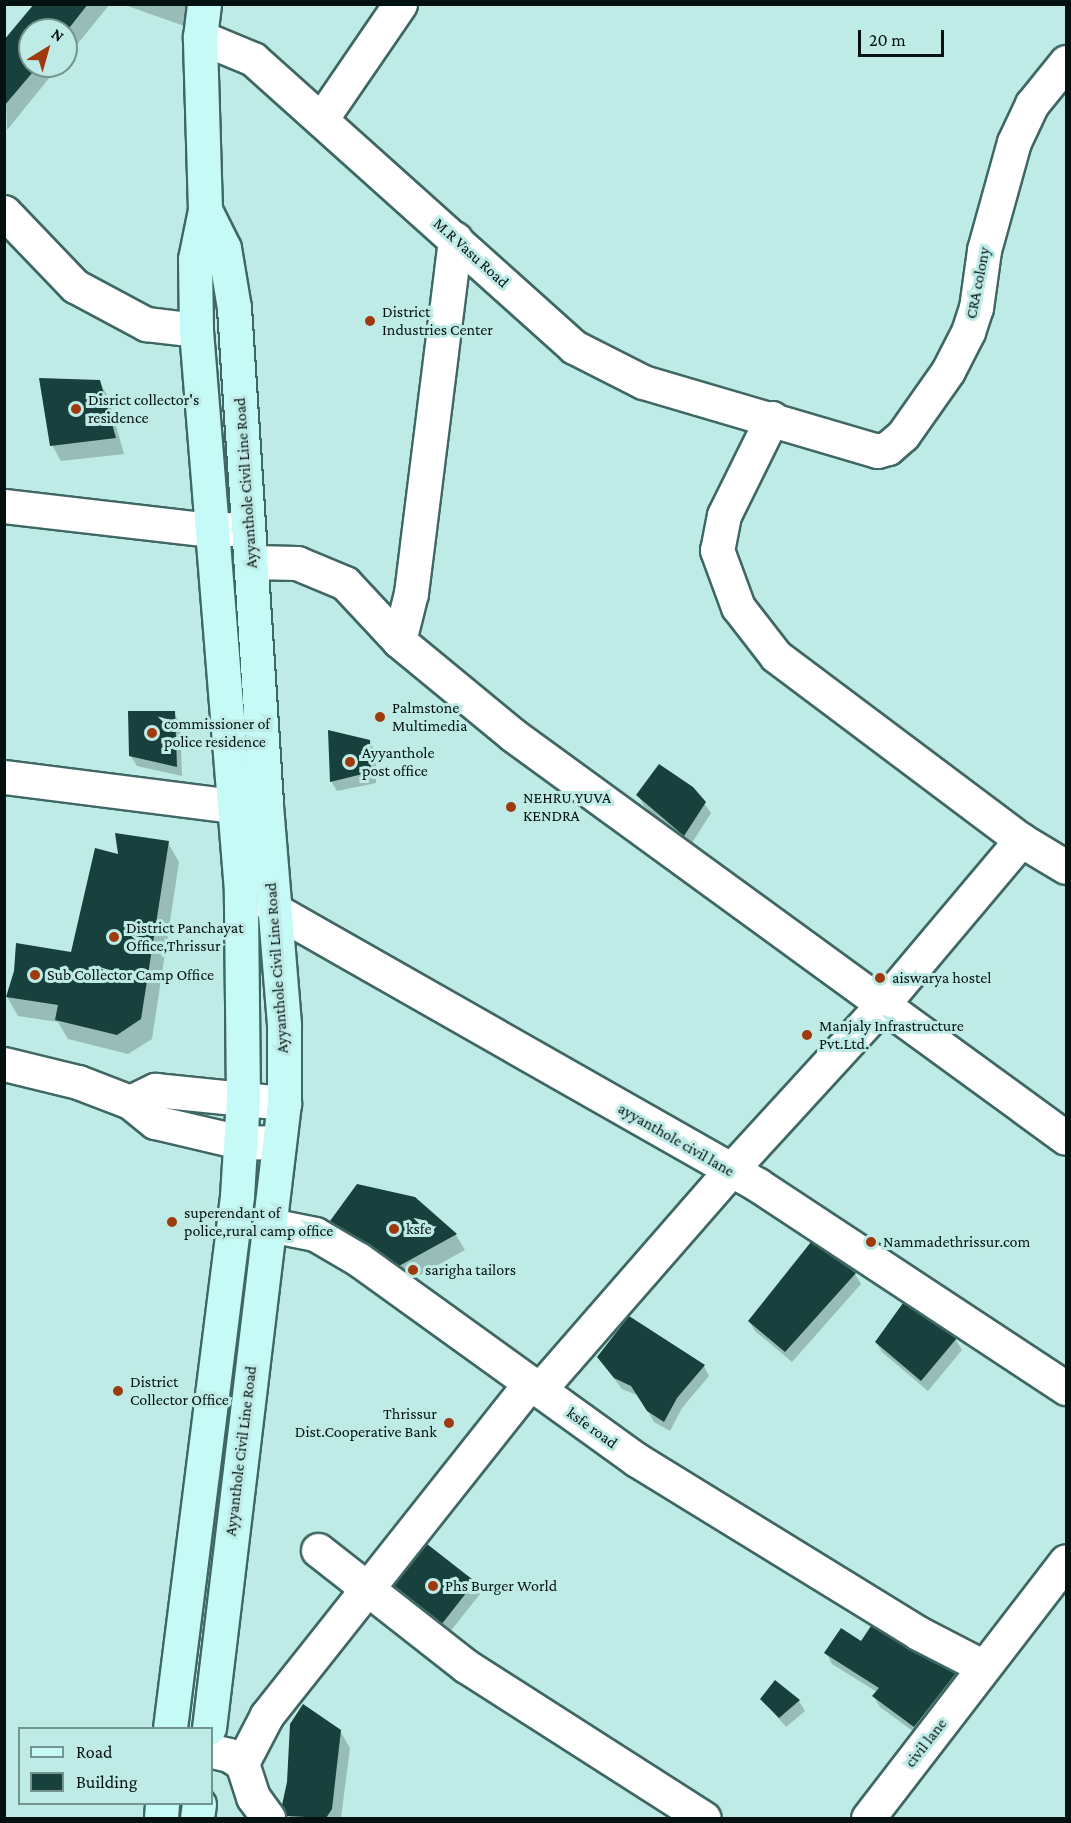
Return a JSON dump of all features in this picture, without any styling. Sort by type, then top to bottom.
[{"type":"main road","name":"Ayyanthole Civil Line Road","points":[[170,1727],[237,1196],[243,1099],[241,891],[196,330],[195,259],[205,210],[200,37],[204,4]]},
{"type":"main road","name":"Ayyanthole Civil Line Road","points":[[205,210],[224,248],[234,308],[273,909],[284,1025],[284,1103],[209,1727]]},
{"type":"street","points":[[322,118],[400,4]]},
{"type":"street","name":"M.R Vasu Road","points":[[200,37],[253,59],[322,118],[574,347],[643,382],[772,418]]},
{"type":"street","name":"CRA colony","points":[[772,418],[877,451],[888,448],[903,435],[948,371],[968,332],[984,250],[1014,142],[1032,104],[1066,62]]},
{"type":"street","points":[[4,212],[75,286],[146,324],[196,330]]},
{"type":"street","points":[[399,641],[411,593],[455,238]]},
{"type":"street","points":[[772,418],[724,515],[717,550],[738,607],[776,656],[1021,840],[1066,867]]},
{"type":"street","points":[[4,506],[212,530],[248,528]]},
{"type":"street","points":[[251,562],[297,563],[321,570],[359,596],[399,641],[513,735],[1066,1138]]},
{"type":"street","points":[[4,777],[235,806]]},
{"type":"street","points":[[242,1763],[267,1715],[535,1386],[882,1005],[1021,840]]},
{"type":"street","name":"ayyanthole civil lane","points":[[273,909],[730,1171],[1066,1388]]},
{"type":"street","points":[[4,1064],[78,1082],[130,1102],[155,1122],[240,1142],[279,1143]]},
{"type":"street","points":[[130,1102],[155,1090],[284,1103]]},
{"type":"street","name":"ksfe road","points":[[270,1225],[315,1234],[358,1259],[646,1466],[918,1633],[984,1667]]},
{"type":"street","points":[[318,1550],[466,1666],[704,1818]]},
{"type":"street","name":"civil lane","points":[[868,1818],[1066,1561]]},
{"type":"street","points":[[213,1751],[229,1755],[242,1763],[253,1797],[268,1818]]},
{"type":"building","points":[[34,4],[88,4],[77,18],[22,18]]},
{"type":"building","points":[[18,23],[18,78],[28,78],[4,106],[4,40]]},
{"type":"building","name":"Disrict collector's residence","points":[[39,378],[100,380],[116,438],[50,446]]},
{"type":"building","name":"commissioner of police residence","points":[[128,711],[175,711],[177,767],[129,756]]},
{"type":"building","name":"Ayyanthole post office","points":[[328,730],[370,740],[371,772],[330,782]]},
{"type":"building","points":[[659,764],[693,787],[706,802],[684,836],[636,795]]},
{"type":"building","name":"District Panchayat Office,Thrissur","points":[[115,833],[169,841],[141,1019],[117,1035],[55,1020],[58,1005],[6,997],[14,971],[16,943],[71,952],[95,848],[118,854]]},
{"type":"building","name":"ksfe","points":[[357,1184],[415,1197],[457,1234],[399,1266],[330,1221]]},
{"type":"building","points":[[811,1242],[856,1273],[785,1352],[748,1321]]},
{"type":"building","points":[[903,1303],[957,1338],[921,1381],[875,1342]]},
{"type":"building","points":[[629,1316],[705,1365],[677,1398],[664,1422],[647,1411],[631,1386],[614,1378],[597,1357]]},
{"type":"building","name":"Phs Burger World","points":[[427,1544],[475,1582],[442,1623],[394,1586]]},
{"type":"building","points":[[871,1626],[956,1673],[914,1727],[872,1696],[879,1688],[824,1653],[841,1628],[861,1641]]},
{"type":"building","points":[[775,1680],[800,1700],[779,1718],[760,1699]]},
{"type":"building","points":[[303,1704],[341,1730],[332,1809],[326,1818],[287,1816],[282,1805],[287,1782],[290,1724]]},
{"type":"place","name":"District Industries Center","points":[[370,321]]},
{"type":"place","name":"Disrict collector's residence","points":[[76,409]]},
{"type":"place","name":"Palmstone Multimedia","points":[[380,717]]},
{"type":"place","name":"commissioner of police residence","points":[[152,733]]},
{"type":"place","name":"Ayyanthole post office","points":[[350,762]]},
{"type":"place","name":"NEHRU YUVA KENDRA","points":[[511,807]]},
{"type":"place","name":"District Panchayat Office,Thrissur","points":[[114,937]]},
{"type":"place","name":"Sub Collector Camp Office","points":[[35,975]]},
{"type":"place","name":"aiswarya hostel","points":[[880,978]]},
{"type":"place","name":"Manjaly Infrastructure Pvt.Ltd.","points":[[807,1035]]},
{"type":"place","name":"superendant of police,rural camp office","points":[[172,1222]]},
{"type":"place","name":"ksfe","points":[[394,1229]]},
{"type":"place","name":"Nammadethrissur.com","points":[[871,1242]]},
{"type":"place","name":"sarigha tailors","points":[[413,1270]]},
{"type":"place","name":"District Collector Office","points":[[118,1391]]},
{"type":"place","name":"Thrissur Dist.Cooperative Bank","points":[[449,1423]]},
{"type":"place","name":"Phs Burger World","points":[[433,1586]]}]
